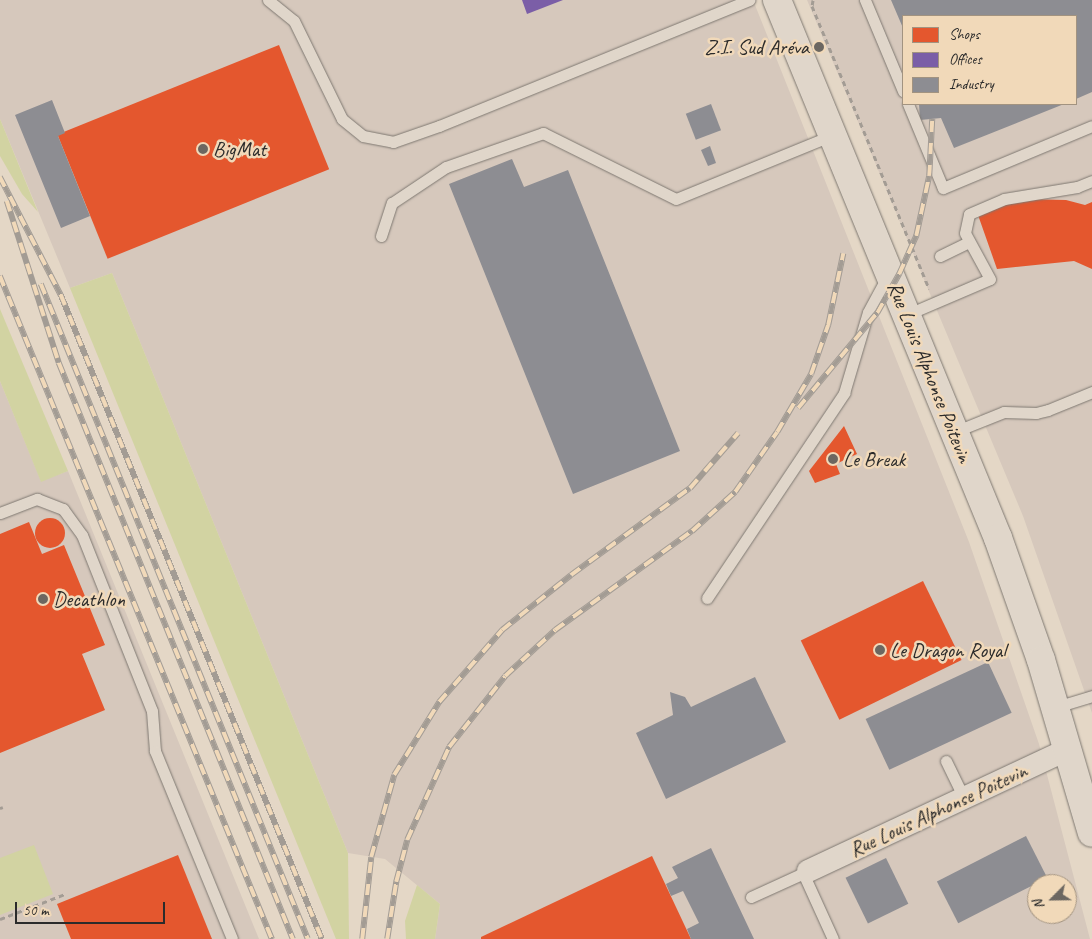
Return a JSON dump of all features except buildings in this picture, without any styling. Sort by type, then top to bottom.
[{"type":"street","name":"Rue Louis Alphonse Poitevin","points":[[777,0],[1021,600],[1056,707],[1092,834]]},
{"type":"street","name":"Rue Louis Alphonse Poitevin","points":[[805,872],[1068,749]]},
{"type":"lane","points":[[268,0],[294,21],[342,119],[363,136],[393,142],[439,126],[749,0]]},
{"type":"lane","points":[[865,0],[902,90]]},
{"type":"lane","points":[[908,105],[944,188],[1092,126]]},
{"type":"lane","points":[[381,236],[392,203],[446,167],[542,133],[676,199],[833,135]]},
{"type":"lane","points":[[906,315],[990,279],[968,242],[964,223],[969,214],[977,209],[1029,193],[1062,190],[1092,181]]},
{"type":"lane","points":[[940,256],[968,242]]},
{"type":"lane","points":[[707,598],[844,393],[868,312],[889,273]]},
{"type":"lane","points":[[954,432],[1004,412],[1036,413],[1092,392]]},
{"type":"lane","points":[[0,513],[37,499],[63,509],[82,536],[152,711],[155,751],[232,939]]},
{"type":"lane","points":[[1056,707],[1092,696]]},
{"type":"lane","points":[[946,761],[964,798]]},
{"type":"lane","points":[[751,897],[805,872],[833,939]]},
{"type":"path","points":[[813,0],[812,6],[935,303]]},
{"type":"path","points":[[0,919],[65,894]]},
{"type":"shaded area","points":[[0,0],[753,0],[969,542],[1039,744],[1073,874],[1027,874],[1027,924],[1077,924],[1077,889],[1090,939],[435,939],[440,904],[385,859],[348,853],[112,273],[70,288],[0,119]]},
{"type":"shaded area","points":[[807,0],[1092,0],[1092,713],[1023,516]]},
{"type":"shaded area","points":[[0,381],[41,481],[68,471],[259,939],[0,939]]},
{"type":"green space","points":[[0,119],[38,212],[22,194],[0,156]]},
{"type":"green space","points":[[112,273],[348,853],[349,939],[336,939],[70,288]]},
{"type":"green space","points":[[0,309],[68,471],[41,482],[0,381]]},
{"type":"green space","points":[[34,845],[53,894],[0,915],[0,858]]},
{"type":"green space","points":[[417,885],[440,904],[435,939],[406,939],[405,921]]},
{"type":"railway","points":[[798,408],[877,313],[899,274],[916,236],[929,176],[932,119]]},
{"type":"railway","points":[[0,177],[61,295],[322,939]]},
{"type":"railway","points":[[7,201],[59,363],[293,939]]},
{"type":"railway","points":[[387,939],[396,882],[407,840],[449,747],[505,676],[555,630],[692,531],[735,492],[777,432],[811,374],[828,325],[843,254]]},
{"type":"railway","points":[[0,276],[272,939]]},
{"type":"railway","points":[[41,284],[308,939]]},
{"type":"railway","points":[[362,939],[371,857],[394,775],[439,702],[502,630],[571,575],[690,488],[738,433]]},
{"type":"place","name":"Z.I. Sud Aréva","points":[[819,47]]},
{"type":"place","name":"BigMat","points":[[203,149]]},
{"type":"place","name":"Le Break","points":[[833,459]]},
{"type":"place","name":"Decathlon","points":[[43,599]]},
{"type":"place","name":"Le Dragon Royal","points":[[880,650]]}]
